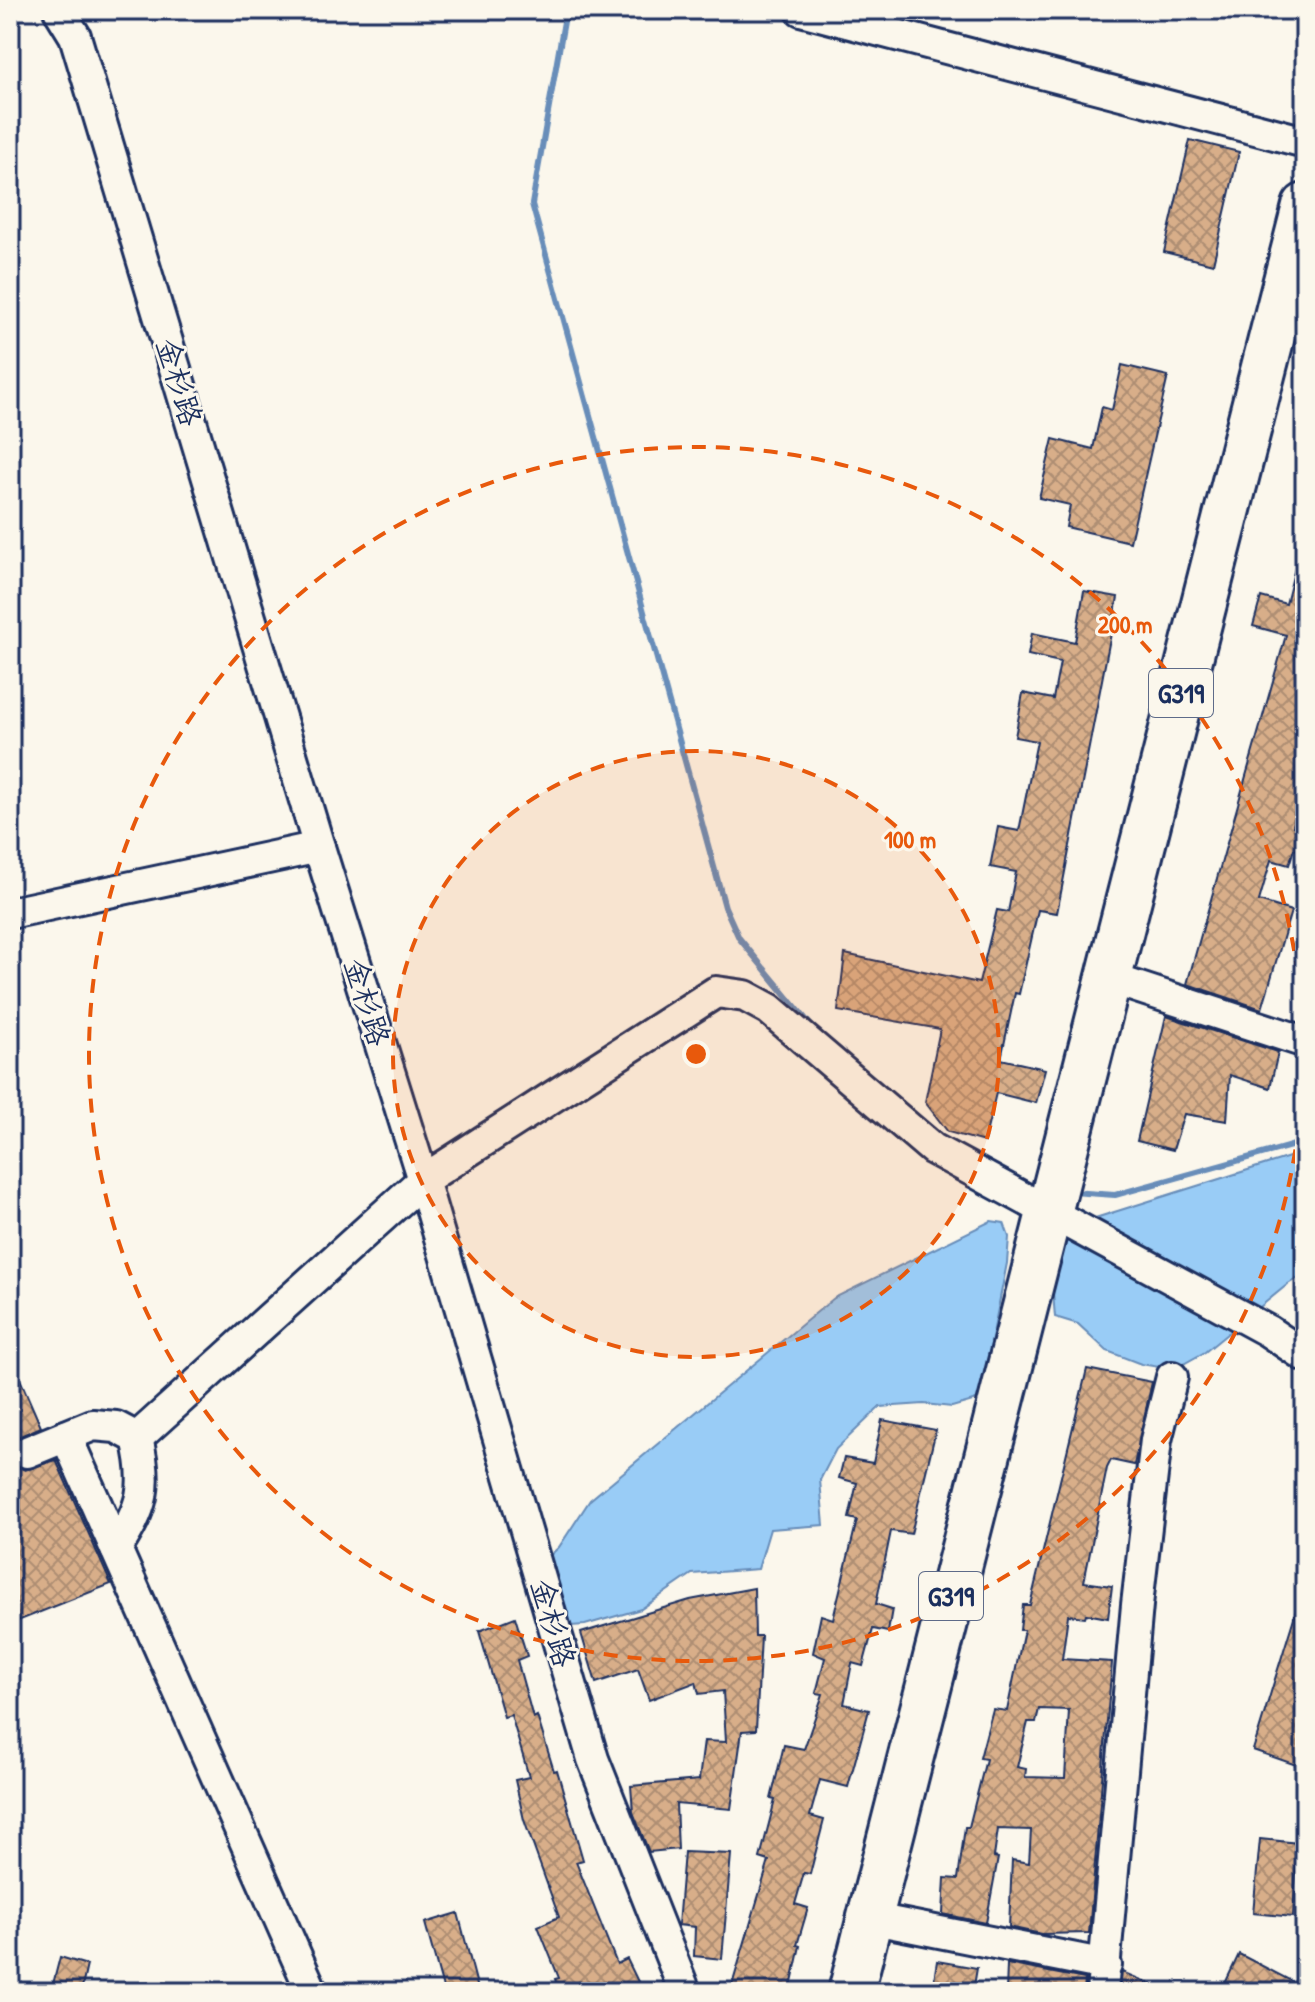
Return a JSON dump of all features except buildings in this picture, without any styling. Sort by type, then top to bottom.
[{"type":"highway","name":"G319","points":[[851,1992],[1305,206]]},
{"type":"street","name":"金杉路","points":[[59,10],[75,36],[319,847],[423,1180],[593,1759],[685,1992]]},
{"type":"street","points":[[801,10],[1305,142]]},
{"type":"street","points":[[10,913],[319,847]]},
{"type":"street","points":[[1109,978],[1305,1042]]},
{"type":"street","points":[[137,1438],[423,1180],[716,992],[745,996],[769,1009],[933,1149],[1053,1197],[1305,1356]]},
{"type":"street","points":[[869,1918],[1104,1978],[1137,1605],[1156,1440],[1172,1377]]},
{"type":"street","points":[[27,1452],[93,1425],[116,1427],[137,1438],[144,1468],[142,1499],[116,1549]]},
{"type":"street","points":[[66,1436],[312,1992]]},
{"type":"water","points":[[1305,1153],[1305,1274],[1288,1284],[1205,1352],[1178,1367],[1141,1364],[1107,1351],[1078,1324],[1055,1317],[1050,1257],[1060,1233],[1092,1219]]},
{"type":"water","points":[[991,1221],[1004,1223],[1009,1237],[1007,1263],[980,1399],[952,1407],[924,1404],[880,1407],[836,1449],[820,1480],[824,1525],[770,1529],[758,1569],[692,1574],[641,1609],[571,1626],[560,1605],[546,1559],[559,1547],[590,1500],[834,1298]]},
{"type":"waterway","points":[[566,10],[532,204],[725,907],[739,938],[813,1028]]},
{"type":"waterway","points":[[1072,1192],[1115,1195],[1305,1142]]}]
